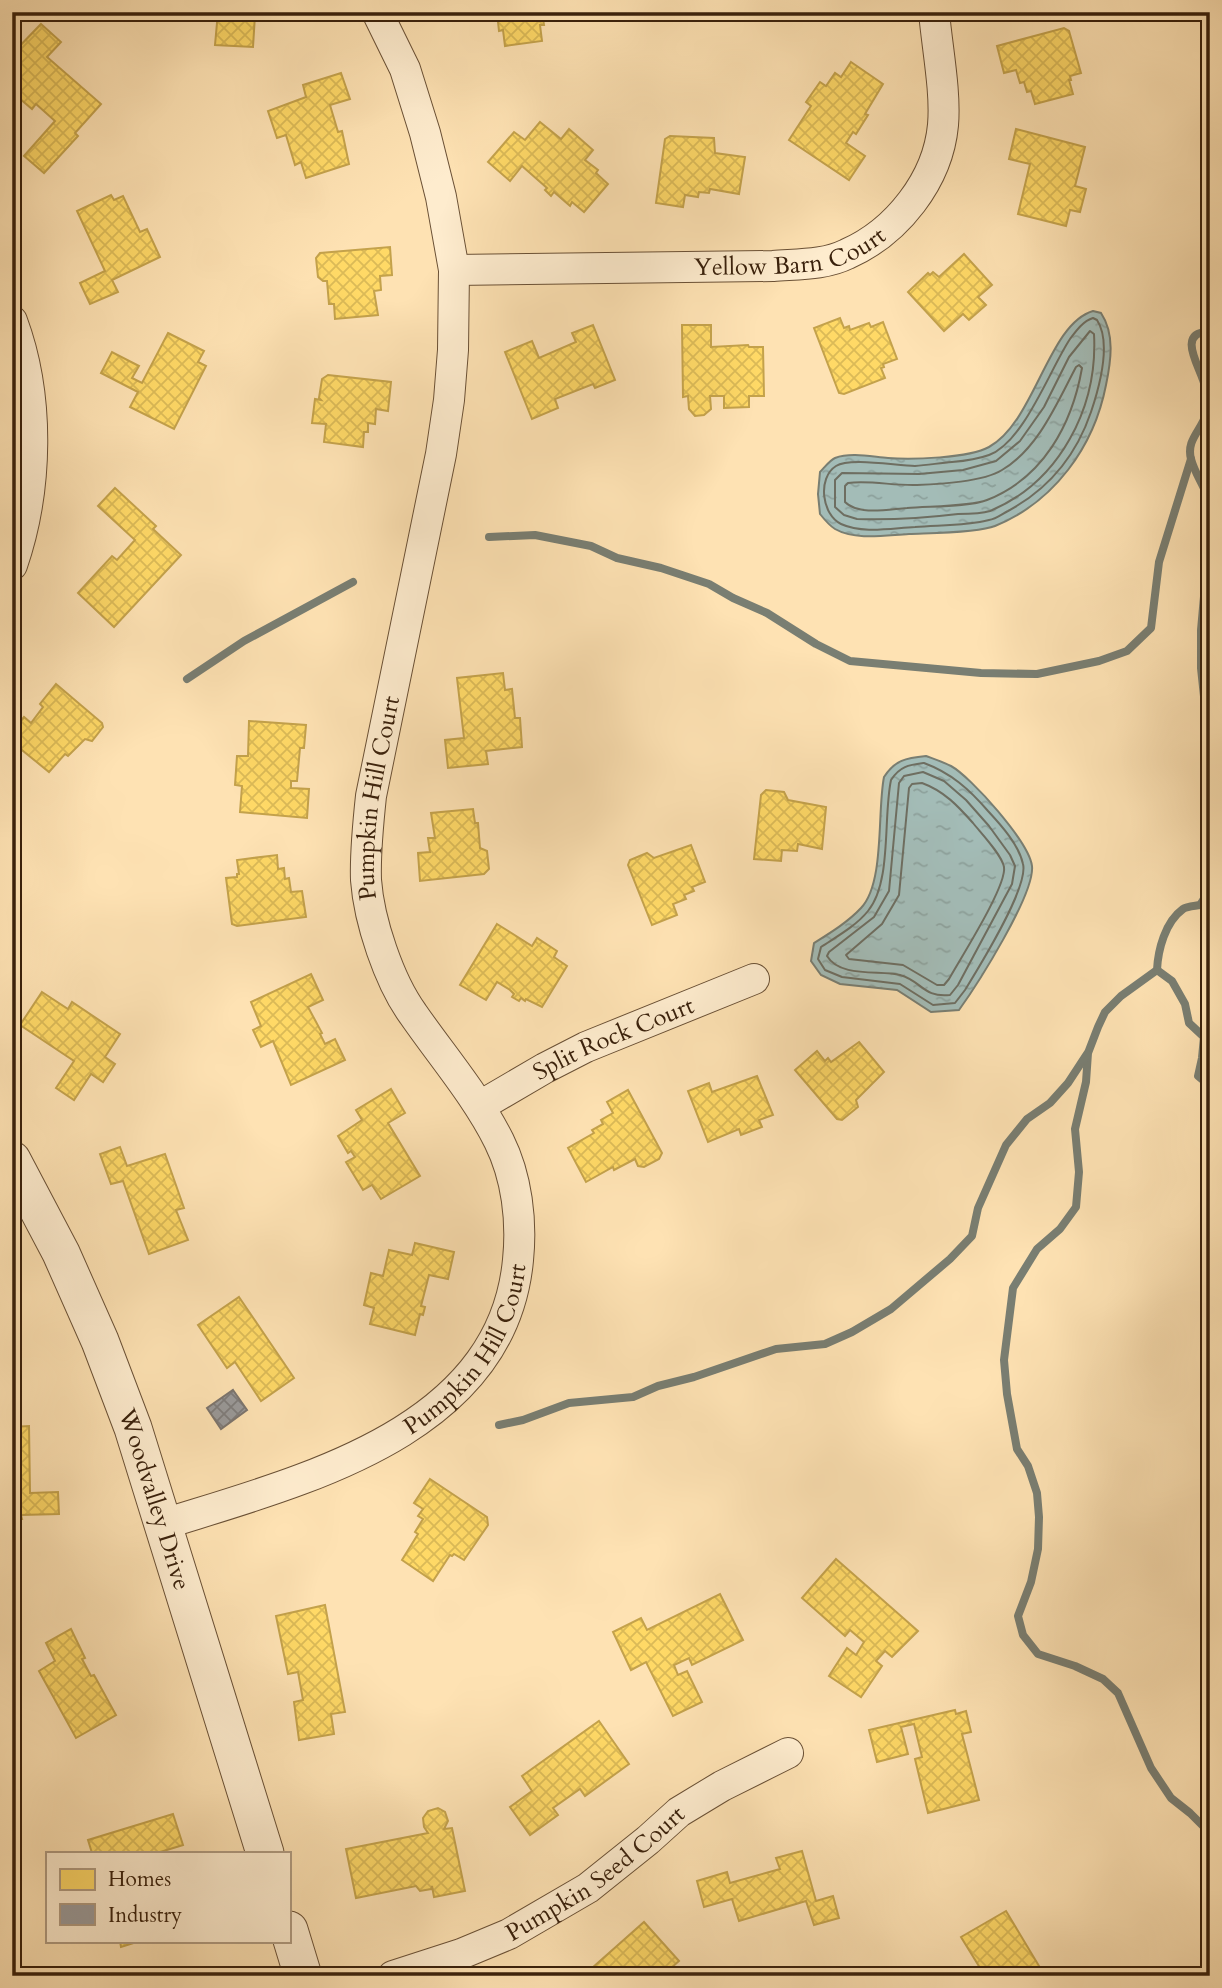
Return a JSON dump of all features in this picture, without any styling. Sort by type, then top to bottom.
[{"type":"street","name":"Pumpkin Hill Court","points":[[163,1524],[294,1483],[335,1466],[392,1438],[435,1409],[467,1379],[492,1343],[508,1309],[517,1274],[520,1239],[518,1211],[501,1144],[480,1106],[410,1011],[389,967],[366,883],[366,839],[371,796],[441,454],[453,350],[454,270],[441,197],[405,69],[377,12]]},
{"type":"street","name":"Yellow Barn Court","points":[[454,270],[773,266],[815,263],[846,255],[876,239],[902,214],[926,181],[939,151],[943,124],[934,12]]},
{"type":"street","points":[[12,321],[24,364],[32,438],[25,513],[12,565]]},
{"type":"street","name":"Split Rock Court","points":[[480,1106],[586,1047],[754,979]]},
{"type":"street","name":"Woodvalley Drive","points":[[12,1160],[61,1253],[100,1341],[133,1427],[265,1852]]},
{"type":"street","name":"Pumpkin Seed Court","points":[[393,1976],[461,1954],[509,1934],[588,1888],[680,1812],[722,1786],[788,1753]]},
{"type":"street","points":[[290,1933],[303,1976]]},
{"type":"water","points":[[1093,311],[1101,313],[1105,321],[1111,348],[1100,408],[1081,451],[1068,470],[1036,503],[995,526],[953,532],[852,535],[835,529],[820,514],[820,472],[835,458],[855,455],[898,459],[940,457],[968,454],[989,447],[1005,435],[1018,417],[1064,334],[1077,320]]},
{"type":"water","points":[[926,756],[960,772],[985,796],[1021,842],[1032,866],[1024,897],[1015,917],[991,961],[959,1010],[931,1012],[897,990],[840,984],[821,975],[811,961],[814,943],[850,918],[869,897],[877,865],[884,777],[892,767],[902,761]]},
{"type":"building: Homes","points":[[218,12],[264,12],[264,16],[255,15],[253,47],[215,45]]},
{"type":"building: Homes","points":[[493,12],[542,12],[542,41],[505,46],[503,30],[499,31],[497,13]]},
{"type":"building: Homes","points":[[749,12],[789,12],[789,15],[750,20]]},
{"type":"building: Homes","points":[[41,24],[61,42],[47,57],[101,104],[75,133],[78,136],[44,173],[24,156],[55,121],[36,104],[32,109],[12,92],[12,54]]},
{"type":"building: Homes","points":[[1064,28],[1069,31],[1081,73],[1070,76],[1073,94],[1035,104],[1031,91],[1027,92],[1024,82],[1020,83],[1016,70],[1004,73],[997,46]]},
{"type":"building: Homes","points":[[851,62],[883,84],[865,114],[868,115],[856,134],[853,132],[846,143],[865,156],[849,180],[789,140],[811,106],[806,102],[820,82],[826,86],[835,73],[841,77]]},
{"type":"building: Homes","points":[[341,73],[350,99],[330,105],[338,132],[342,131],[349,164],[306,178],[301,162],[295,165],[286,135],[277,138],[268,111],[306,97],[303,85]]},
{"type":"building: Homes","points":[[540,122],[561,139],[569,129],[593,150],[585,160],[598,170],[596,173],[608,184],[584,212],[572,202],[570,206],[554,192],[551,196],[545,190],[547,188],[522,166],[510,181],[488,162],[514,132],[525,140]]},
{"type":"building: Homes","points":[[1016,129],[1085,147],[1075,186],[1086,189],[1080,212],[1070,210],[1066,226],[1018,214],[1030,164],[1009,159]]},
{"type":"building: Homes","points":[[670,136],[714,138],[715,153],[745,157],[739,194],[710,189],[709,193],[699,192],[698,197],[685,195],[683,207],[656,203],[665,139]]},
{"type":"building: Homes","points":[[111,195],[114,200],[123,196],[140,232],[147,229],[160,257],[112,280],[118,292],[90,304],[80,283],[105,271],[77,211]]},
{"type":"building: Homes","points":[[390,247],[392,275],[380,276],[381,290],[374,291],[378,315],[335,319],[334,304],[329,304],[327,281],[318,277],[316,258],[320,253]]},
{"type":"building: Homes","points":[[964,254],[992,285],[978,297],[986,305],[969,320],[963,314],[944,331],[908,292],[928,273],[930,275],[933,272],[939,277]]},
{"type":"building: Homes","points":[[840,318],[844,328],[849,326],[850,330],[869,323],[871,327],[883,322],[897,359],[883,364],[884,367],[881,368],[885,378],[844,394],[839,393],[814,328]]},
{"type":"building: Homes","points":[[593,325],[615,380],[595,388],[593,384],[555,399],[558,408],[532,419],[505,352],[532,341],[539,358],[576,342],[572,333]]},
{"type":"building: Homes","points":[[682,325],[711,325],[711,347],[763,347],[764,396],[749,396],[749,407],[724,408],[724,396],[710,396],[711,409],[704,415],[695,416],[689,409],[688,396],[683,397]]},
{"type":"building: Homes","points":[[168,333],[204,351],[198,362],[206,366],[174,429],[130,407],[138,392],[101,373],[112,352],[139,366],[132,378],[142,383]]},
{"type":"building: Homes","points":[[328,375],[391,382],[388,411],[376,409],[375,424],[368,423],[368,432],[364,432],[363,447],[324,442],[326,424],[312,423],[315,399],[321,400],[322,379]]},
{"type":"building: Homes","points":[[115,488],[156,526],[153,529],[181,555],[114,627],[78,593],[112,556],[117,560],[135,540],[98,506]]},
{"type":"building: Homes","points":[[503,673],[505,690],[512,689],[515,718],[520,718],[522,747],[486,751],[488,764],[448,768],[445,740],[464,738],[457,678]]},
{"type":"building: Homes","points":[[56,684],[102,723],[103,727],[92,741],[85,739],[68,756],[65,754],[49,772],[12,742],[12,731],[24,717],[31,723],[43,707],[40,704]]},
{"type":"building: Homes","points":[[249,721],[306,725],[304,748],[300,748],[297,781],[291,781],[291,788],[309,789],[307,818],[240,812],[242,786],[235,785],[237,756],[248,756]]},
{"type":"building: Homes","points":[[766,790],[784,792],[788,800],[826,807],[822,849],[798,844],[797,851],[782,850],[781,861],[754,859],[761,795]]},
{"type":"building: Homes","points":[[473,809],[475,823],[478,823],[480,848],[487,851],[489,869],[484,874],[420,881],[418,853],[430,852],[428,838],[435,838],[431,813]]},
{"type":"building: Homes","points":[[691,845],[705,882],[692,887],[694,891],[684,895],[686,899],[673,904],[677,915],[652,925],[628,865],[630,860],[647,853],[654,858]]},
{"type":"building: Homes","points":[[277,855],[278,869],[284,868],[285,879],[289,878],[291,892],[302,891],[306,917],[237,926],[232,924],[226,878],[237,877],[239,874],[237,860]]},
{"type":"building: Homes","points":[[497,924],[532,946],[537,938],[557,951],[554,957],[567,966],[542,1007],[526,999],[525,1001],[521,998],[519,1001],[512,997],[514,994],[510,990],[497,982],[486,1000],[460,985]]},
{"type":"building: Homes","points":[[311,974],[323,1000],[308,1007],[325,1044],[335,1039],[345,1060],[291,1085],[273,1041],[261,1047],[253,1030],[261,1026],[251,1002]]},
{"type":"building: Homes","points":[[42,992],[68,1009],[72,1002],[120,1034],[105,1057],[115,1064],[103,1082],[91,1074],[74,1100],[56,1088],[74,1061],[20,1025]]},
{"type":"building: Homes","points":[[859,1042],[884,1072],[856,1100],[858,1107],[842,1120],[837,1119],[795,1070],[817,1051],[825,1061],[828,1058],[831,1062]]},
{"type":"building: Homes","points":[[757,1076],[773,1115],[759,1120],[762,1127],[741,1135],[739,1129],[708,1142],[688,1091],[709,1083],[712,1092]]},
{"type":"building: Homes","points":[[391,1089],[405,1113],[388,1123],[420,1176],[381,1199],[372,1185],[363,1190],[346,1162],[355,1157],[351,1151],[348,1153],[338,1136],[362,1120],[356,1110]]},
{"type":"building: Homes","points":[[628,1090],[662,1153],[659,1159],[644,1167],[638,1166],[635,1159],[614,1170],[613,1167],[586,1182],[568,1148],[594,1133],[592,1130],[603,1124],[601,1120],[613,1113],[607,1102]]},
{"type":"building: Homes","points":[[120,1147],[127,1166],[165,1154],[184,1208],[176,1210],[188,1240],[149,1254],[123,1181],[111,1184],[100,1154]]},
{"type":"building: Homes","points":[[415,1243],[454,1252],[448,1279],[429,1275],[421,1306],[425,1307],[423,1315],[420,1314],[415,1335],[370,1324],[374,1308],[364,1305],[371,1273],[383,1276],[389,1250],[412,1255]]},
{"type":"building: Homes","points":[[239,1297],[294,1378],[261,1401],[235,1362],[227,1368],[198,1325]]},
{"type":"building: Homes","points":[[12,1359],[17,1359],[18,1381],[12,1381]]},
{"type":"building: Homes","points":[[29,1426],[30,1493],[58,1492],[59,1514],[21,1515],[22,1519],[12,1519],[12,1427]]},
{"type":"building: Homes","points":[[430,1479],[487,1517],[488,1525],[464,1560],[454,1554],[450,1555],[433,1581],[402,1560],[418,1534],[415,1532],[423,1519],[418,1516],[423,1509],[414,1503]]},
{"type":"building: Homes","points":[[1210,1530],[1210,1576],[1204,1575]]},
{"type":"building: Homes","points":[[836,1559],[918,1631],[892,1657],[885,1651],[876,1661],[882,1666],[861,1697],[829,1676],[847,1648],[856,1655],[864,1642],[850,1630],[845,1636],[802,1598]]},
{"type":"building: Homes","points":[[720,1594],[743,1640],[692,1665],[689,1658],[674,1665],[678,1675],[687,1671],[702,1702],[673,1716],[646,1662],[631,1670],[613,1632],[641,1618],[647,1630]]},
{"type":"building: Homes","points":[[325,1605],[345,1712],[331,1714],[334,1734],[299,1740],[294,1702],[303,1700],[298,1672],[288,1674],[276,1616]]},
{"type":"building: Homes","points":[[71,1629],[85,1658],[82,1659],[116,1715],[76,1738],[39,1671],[55,1661],[46,1643]]},
{"type":"building: Homes","points":[[955,1710],[956,1714],[966,1711],[971,1732],[962,1734],[979,1800],[928,1813],[915,1759],[922,1757],[914,1724],[901,1727],[908,1754],[877,1762],[869,1730]]},
{"type":"building: Homes","points":[[599,1721],[629,1764],[585,1796],[580,1789],[553,1808],[558,1815],[530,1835],[510,1807],[532,1791],[522,1776]]},
{"type":"building: Homes","points":[[438,1808],[445,1812],[448,1821],[444,1829],[452,1828],[465,1891],[434,1897],[432,1886],[431,1889],[420,1891],[416,1886],[356,1898],[346,1849],[428,1833],[423,1818],[428,1811]]},
{"type":"building: Homes","points":[[173,1814],[183,1845],[160,1852],[92,1852],[88,1840]]},
{"type":"building: Homes","points":[[802,1851],[816,1901],[833,1896],[839,1918],[814,1925],[806,1901],[739,1921],[732,1899],[704,1907],[697,1881],[727,1872],[730,1883],[780,1869],[776,1858]]},
{"type":"building: Homes","points":[[1006,1911],[1045,1976],[985,1976],[961,1937]]},
{"type":"building: Homes","points":[[644,1922],[679,1961],[671,1968],[678,1976],[583,1976]]},
{"type":"building: Homes","points":[[120,1942],[137,1942],[121,1947]]},
{"type":"building: Industry","points":[[233,1390],[247,1410],[221,1429],[207,1408]]},
{"type":"waterway","points":[[1210,332],[1199,333],[1193,338],[1193,353],[1205,387],[1207,404],[1204,420],[1192,441],[1190,452],[1210,510]]},
{"type":"waterway","points":[[489,537],[535,535],[591,546],[617,558],[661,568],[709,584],[767,613],[816,644],[850,661],[981,673],[1037,674],[1099,661],[1127,651],[1151,628],[1159,562],[1191,459]]},
{"type":"waterway","points":[[1210,529],[1201,630],[1201,668],[1210,753]]},
{"type":"waterway","points":[[187,679],[244,641],[353,582]]},
{"type":"waterway","points":[[1210,889],[1200,905],[1185,908],[1171,921],[1161,945],[1157,970],[1121,996],[1105,1012],[1098,1027],[1088,1053],[1086,1082],[1075,1129],[1079,1172],[1076,1207],[1060,1229],[1037,1249],[1013,1288],[1004,1360],[1017,1449],[1028,1466],[1037,1493],[1039,1517],[1038,1549],[1031,1582],[1018,1616],[1023,1635],[1038,1654],[1103,1679],[1118,1693],[1151,1768],[1171,1798],[1210,1833]]},
{"type":"waterway","points":[[1157,970],[1172,981],[1185,1004],[1189,1023],[1204,1037],[1198,1076],[1210,1086]]},
{"type":"waterway","points":[[499,1425],[523,1420],[569,1403],[633,1397],[658,1386],[694,1377],[776,1349],[825,1344],[891,1309],[950,1259],[972,1236],[978,1208],[1006,1145],[1027,1119],[1050,1103],[1068,1083],[1087,1054]]}]
